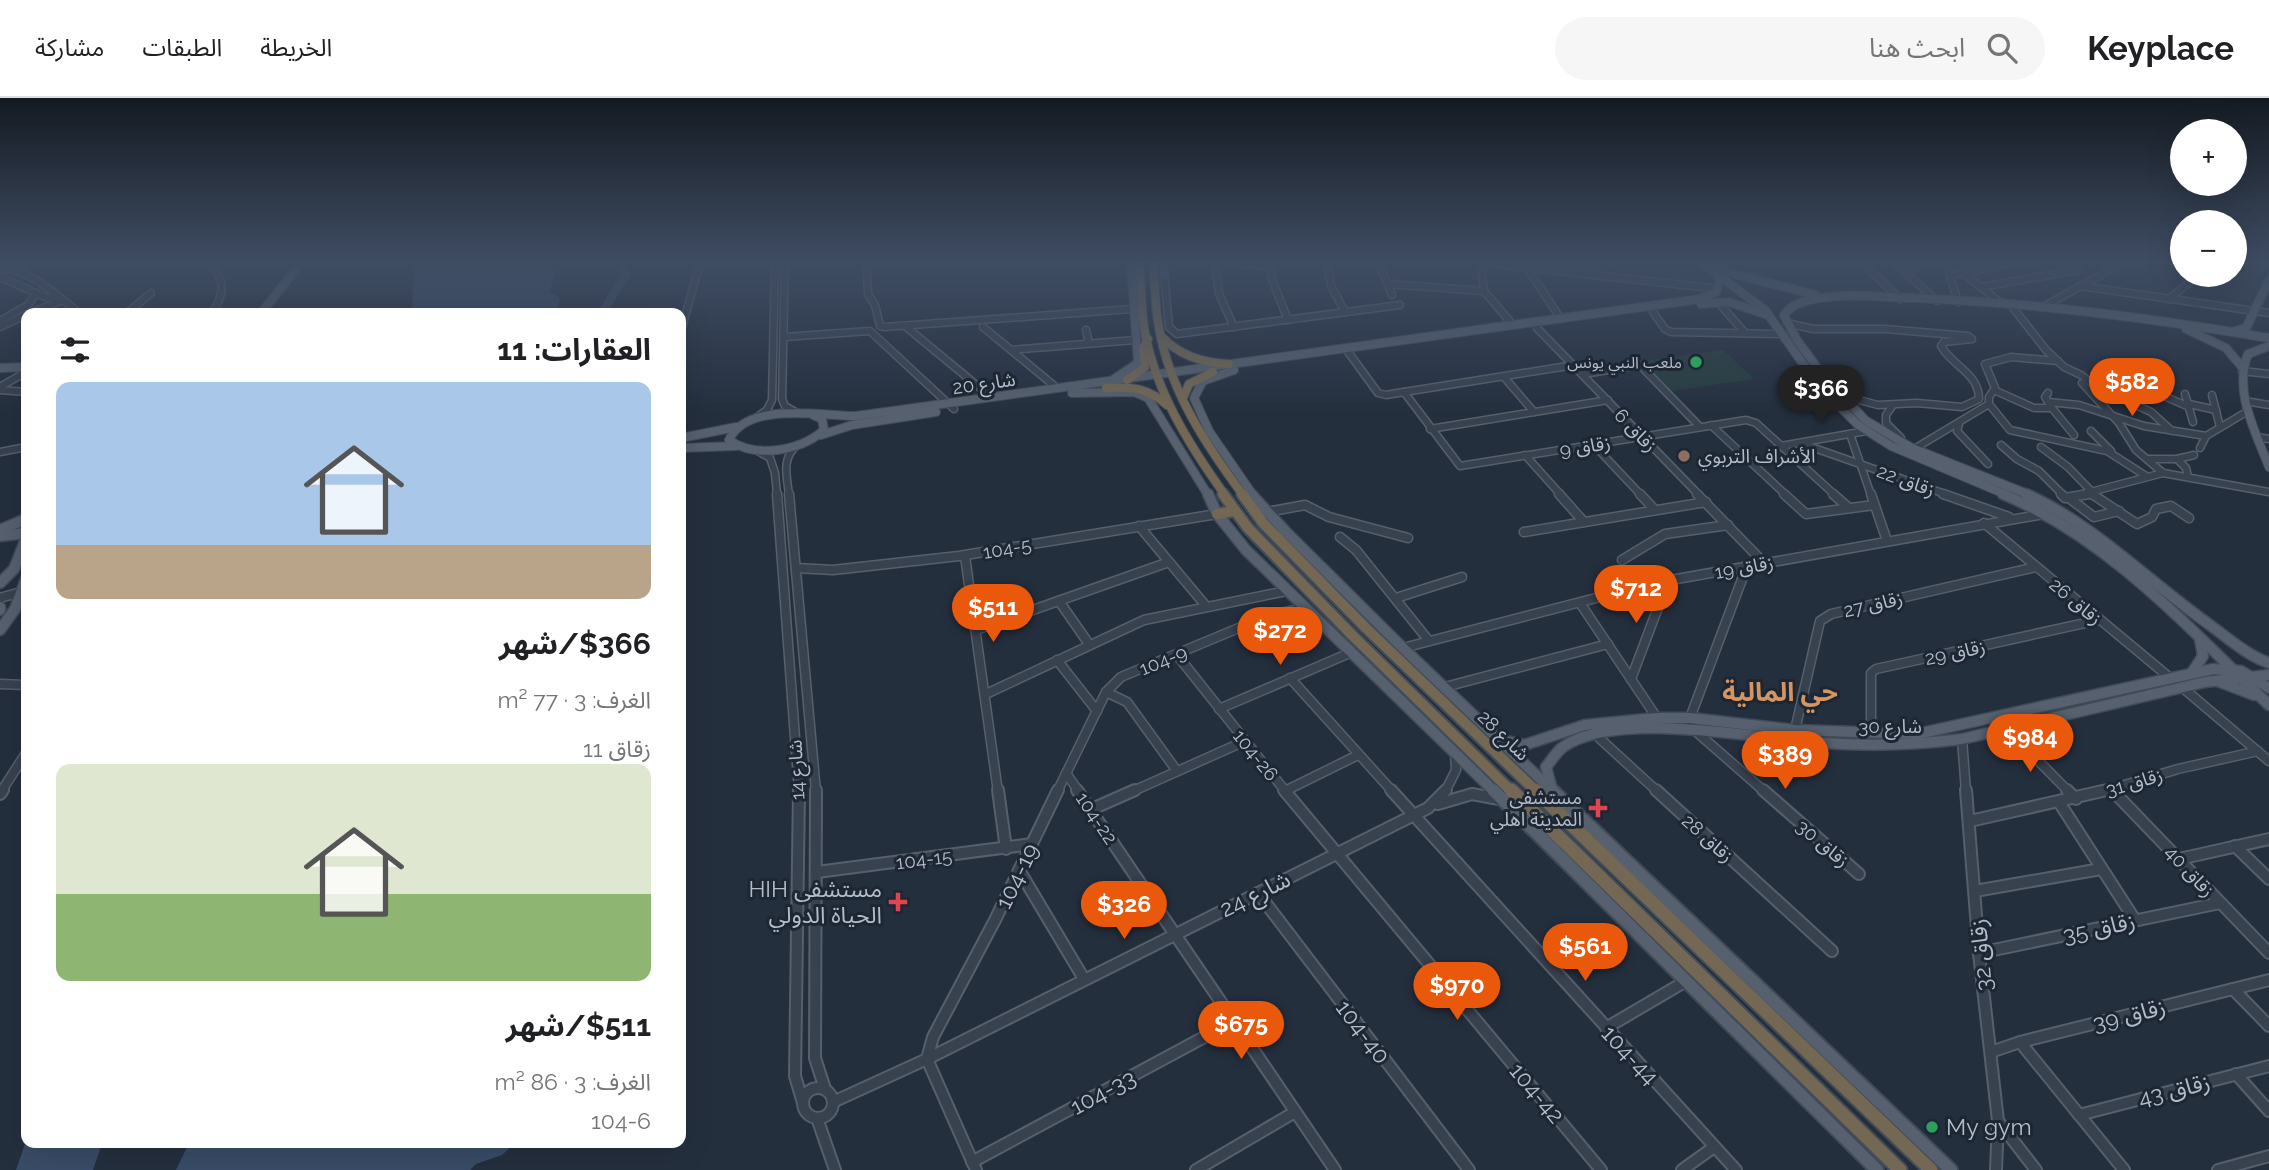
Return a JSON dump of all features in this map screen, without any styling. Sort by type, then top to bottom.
[{"type":"highway","name":"شارع 28","points":[[1143,313],[1159,377],[1173,413],[1197,458],[1234,511],[1271,553],[1352,635],[1423,713],[1637,923],[1900,1170]]},
{"type":"highway","name":"شارع 28","points":[[1158,313],[1172,375],[1205,443],[1366,628],[1450,701],[1665,907],[1931,1170]]},
{"type":"highway","points":[[1161,334],[1182,353],[1231,367]]},
{"type":"highway","points":[[1127,380],[1145,367],[1143,349],[1148,339]]},
{"type":"highway","points":[[1183,398],[1183,392],[1192,381],[1213,372]]},
{"type":"highway","points":[[1159,377],[1172,375]]},
{"type":"highway","points":[[1107,385],[1148,389],[1173,413]]},
{"type":"highway","points":[[1217,513],[1234,511]]},
{"type":"highway","points":[[1352,635],[1366,628]]},
{"type":"main road","points":[[1107,385],[1138,363],[1132,313]]},
{"type":"main road","points":[[1348,352],[1597,313]]},
{"type":"main road","points":[[1172,375],[1646,313]]},
{"type":"main road","points":[[1757,313],[1774,320]]},
{"type":"main road","points":[[1766,313],[1774,320],[1818,385],[1840,410],[1866,431],[1901,451],[2047,514],[2154,594],[2268,704]]},
{"type":"main road","points":[[1786,313],[1787,323],[1830,384],[1868,422],[1913,448],[2026,494],[2061,512],[2246,652],[2269,663]]},
{"type":"main road","points":[[2098,313],[2194,331],[2225,348],[2242,369]]},
{"type":"main road","points":[[2102,313],[2237,332],[2243,330],[2252,313]]},
{"type":"main road","points":[[2248,323],[2269,337]]},
{"type":"main road","points":[[2218,329],[2269,337]]},
{"type":"main road","points":[[2269,346],[2248,354],[2242,369],[2245,401],[2269,467]]},
{"type":"main road","points":[[1172,375],[1213,372],[1231,367]]},
{"type":"main road","points":[[1231,367],[1208,378],[1195,391],[1196,405],[1217,445],[1259,508],[1445,688],[1450,701],[1484,725],[1555,793],[1665,907],[1951,1170]]},
{"type":"main road","points":[[0,370],[21,372]]},
{"type":"main road","name":"شارع 20","points":[[686,437],[740,426],[756,418],[797,413],[856,416],[1070,393],[1127,380],[1159,377]]},
{"type":"main road","name":"شارع 20","points":[[686,448],[714,445],[779,449],[798,445],[852,425],[991,397],[1159,377]]},
{"type":"main road","points":[[1818,385],[1830,384]]},
{"type":"main road","points":[[1070,393],[1127,392],[1149,398],[1203,485],[1217,513],[1246,550],[1304,608],[1423,713],[1454,751],[1504,801],[1637,923],[1686,981],[1877,1170]]},
{"type":"main road","points":[[813,415],[822,419],[825,426],[817,437]]},
{"type":"main road","points":[[738,446],[731,443],[729,437],[740,426]]},
{"type":"main road","points":[[0,530],[21,521]]},
{"type":"main road","points":[[0,538],[21,534]]},
{"type":"main road","points":[[0,538],[21,539]]},
{"type":"main road","points":[[0,583],[14,569],[21,552]]},
{"type":"main road","points":[[0,630],[13,614],[21,592]]},
{"type":"main road","points":[[2154,594],[2165,593]]},
{"type":"main road","points":[[2190,672],[2198,668],[2204,653],[2202,642],[2196,633]]},
{"type":"main road","points":[[2222,657],[2244,668],[2269,674]]},
{"type":"main road","points":[[2232,667],[2254,676],[2269,688]]},
{"type":"main road","name":"شارع 30","points":[[1555,793],[1546,774],[1546,767],[1552,755],[1568,743],[1595,735],[1691,723],[1917,734],[2190,672],[2232,667]]},
{"type":"main road","name":"شارع 30","points":[[1484,725],[1503,740],[1517,745],[1533,743],[1584,725],[1657,718],[1806,742],[1923,744],[1962,739],[2205,682],[2269,674]]},
{"type":"main road","points":[[2205,682],[2233,685],[2268,704]]},
{"type":"street","points":[[756,418],[767,410],[772,400],[774,313]]},
{"type":"street","points":[[784,313],[782,401],[797,413]]},
{"type":"street","points":[[877,313],[879,324],[885,327],[1089,313]]},
{"type":"street","points":[[1167,313],[1171,332],[1186,334],[1345,313]]},
{"type":"street","points":[[1228,313],[1234,327]]},
{"type":"street","points":[[1285,313],[1288,320]]},
{"type":"street","points":[[1503,313],[1513,325]]},
{"type":"street","points":[[1558,313],[1561,318]]},
{"type":"street","points":[[1654,313],[1668,331],[1784,334]]},
{"type":"street","points":[[1728,313],[1745,332]]},
{"type":"street","points":[[2014,313],[2058,361],[2096,387],[2151,412],[2172,431]]},
{"type":"street","points":[[0,327],[21,318]]},
{"type":"street","points":[[1787,323],[1813,329],[1885,329],[1962,334],[1971,337],[1944,342],[1941,346],[1945,356],[1976,380],[1981,389],[1979,399],[1962,407],[1917,403],[1893,405],[1864,402],[1830,384]]},
{"type":"street","points":[[905,326],[991,397]]},
{"type":"street","points":[[983,327],[1057,388]]},
{"type":"street","name":"زقاق 6","points":[[1537,328],[1764,563]]},
{"type":"street","points":[[784,337],[864,330],[871,332],[952,406]]},
{"type":"street","points":[[1086,330],[1089,343]]},
{"type":"street","points":[[1012,350],[1135,340]]},
{"type":"street","points":[[1348,352],[1378,393],[1386,395],[1574,365]]},
{"type":"street","points":[[2058,361],[2014,356],[1985,364],[1994,390],[2034,408],[2079,405],[2125,422],[2206,436]]},
{"type":"street","points":[[1583,374],[1640,365],[1700,427]]},
{"type":"street","points":[[2242,369],[2269,374]]},
{"type":"street","points":[[2,386],[21,375]]},
{"type":"street","points":[[1504,377],[1534,412]]},
{"type":"street","points":[[2082,383],[2124,430],[2131,444],[2163,473]]},
{"type":"street","points":[[2,386],[21,391]]},
{"type":"street","points":[[2089,389],[2146,394]]},
{"type":"street","points":[[1994,390],[1989,397],[1989,404],[2010,430],[2115,454]]},
{"type":"street","points":[[1404,393],[1430,429],[1608,400]]},
{"type":"street","points":[[2048,393],[2045,397],[2074,435]]},
{"type":"street","points":[[2185,394],[2193,422]]},
{"type":"street","points":[[2212,395],[2220,427]]},
{"type":"street","points":[[2164,396],[2189,405],[2216,410]]},
{"type":"street","points":[[2245,401],[2269,405]]},
{"type":"street","points":[[1893,405],[1885,413],[1886,423],[1913,448],[1959,424],[1968,415],[1989,404]]},
{"type":"street","points":[[2200,448],[2206,436],[2248,411]]},
{"type":"street","name":"زقاق 9","points":[[1430,429],[1460,466],[1751,420],[1781,446]]},
{"type":"street","points":[[1959,424],[1957,431],[1988,464]]},
{"type":"street","points":[[1711,425],[1802,512],[1811,514],[1874,505]]},
{"type":"street","points":[[1781,446],[1866,431]]},
{"type":"street","points":[[2091,431],[2115,454],[2146,476]]},
{"type":"street","points":[[1850,434],[1887,541]]},
{"type":"street","points":[[2257,437],[2269,439]]},
{"type":"street","name":"زقاق 22","points":[[1800,443],[2012,518]]},
{"type":"street","points":[[1593,444],[1655,510]]},
{"type":"street","name":"شارع 14","points":[[798,445],[789,452],[786,460],[812,735],[817,872],[814,947],[815,1058],[825,1089]]},
{"type":"street","points":[[2001,445],[2009,454],[2039,471],[2058,492],[2095,517],[2119,511]]},
{"type":"street","points":[[1781,446],[1849,508]]},
{"type":"street","points":[[2041,447],[2068,467],[2091,493],[2137,524],[2152,517],[2156,509],[2171,506],[2189,518]]},
{"type":"street","points":[[0,452],[21,448]]},
{"type":"street","name":"شارع 14","points":[[752,449],[766,455],[774,465],[782,560],[799,788],[795,1076],[803,1103]]},
{"type":"street","points":[[1525,455],[1584,522]]},
{"type":"street","points":[[2148,460],[2194,455]]},
{"type":"street","points":[[2177,458],[2186,468],[2188,477]]},
{"type":"street","points":[[2068,498],[2163,473],[2269,492]]},
{"type":"street","points":[[1524,532],[1706,502]]},
{"type":"street","points":[[1259,508],[1305,505],[1329,516],[1408,538]]},
{"type":"street","name":"104-5","points":[[796,568],[833,570],[965,556],[1217,513]]},
{"type":"street","name":"زقاق 19","points":[[1403,648],[1668,581],[2012,518],[2047,514]]},
{"type":"street","name":"زقاق 26","points":[[1984,523],[2169,677]]},
{"type":"street","points":[[1622,561],[1653,539],[1665,534],[1728,525]]},
{"type":"street","points":[[1139,526],[1206,606]]},
{"type":"street","points":[[1340,537],[1356,550],[1429,640]]},
{"type":"street","points":[[965,556],[1006,849]]},
{"type":"street","points":[[976,631],[1169,562]]},
{"type":"street","points":[[1691,723],[1747,566]]},
{"type":"street","name":"زقاق 27","points":[[1795,730],[1820,621],[1831,614],[2036,567]]},
{"type":"street","points":[[1396,598],[1462,578]]},
{"type":"street","points":[[1631,679],[1668,581]]},
{"type":"street","points":[[986,694],[1144,620],[1286,591]]},
{"type":"street","points":[[0,598],[21,592]]},
{"type":"street","points":[[1059,601],[1089,644]]},
{"type":"street","points":[[1580,603],[1657,718]]},
{"type":"street","name":"104-9","points":[[1106,692],[1118,679],[1270,615],[1304,608]]},
{"type":"street","name":"زقاق 29","points":[[1871,733],[1871,673],[1876,669],[2099,620]]},
{"type":"street","points":[[1445,688],[1608,644]]},
{"type":"street","points":[[1219,709],[1352,652]]},
{"type":"street","name":"104-26","points":[[1177,655],[1338,854]]},
{"type":"street","points":[[1057,660],[1097,711]]},
{"type":"street","name":"104-44","points":[[1290,678],[1736,1170]]},
{"type":"street","points":[[0,684],[21,685]]},
{"type":"street","points":[[2183,688],[2269,761]]},
{"type":"street","points":[[1106,692],[1127,702],[1177,771]]},
{"type":"street","name":"104-19","points":[[927,1059],[933,1037],[1106,692]]},
{"type":"street","name":"زقاق 30","points":[[1691,723],[1859,874]]},
{"type":"street","name":"زقاق 28","points":[[1584,725],[1832,951]]},
{"type":"street","points":[[2006,728],[2076,799]]},
{"type":"street","name":"زقاق 32","points":[[1962,739],[1979,953],[1998,1121],[1996,1170]]},
{"type":"street","points":[[1091,809],[1245,741]]},
{"type":"street","name":"شارع 24","points":[[833,1102],[927,1059],[1429,808],[1448,789],[1456,768],[1454,751]]},
{"type":"street","name":"زقاق 31","points":[[1970,821],[2076,799],[2178,769],[2258,751]]},
{"type":"street","points":[[1285,791],[1358,755]]},
{"type":"street","points":[[0,794],[21,761]]},
{"type":"street","name":"104-22","points":[[1066,773],[1335,1170]]},
{"type":"street","name":"زقاق 40","points":[[2111,789],[2269,953]]},
{"type":"street","points":[[1429,808],[1472,794],[1494,796],[1504,801]]},
{"type":"street","points":[[2059,802],[2135,920]]},
{"type":"street","points":[[2179,859],[2269,839]]},
{"type":"street","name":"104-15","points":[[817,872],[1032,844]]},
{"type":"street","points":[[2235,846],[2269,879]]},
{"type":"street","name":"104-42","points":[[1338,854],[1601,1170]]},
{"type":"street","points":[[1975,891],[2101,869]]},
{"type":"street","points":[[1019,870],[1084,979]]},
{"type":"street","name":"104-40","points":[[1258,893],[1469,1170]]},
{"type":"street","name":"زقاق 35","points":[[1979,953],[2220,904]]},
{"type":"street","name":"زقاق 39","points":[[1991,1052],[2020,1042],[2269,980]]},
{"type":"street","points":[[1606,1028],[1686,981]]},
{"type":"street","points":[[2233,989],[2269,1026]]},
{"type":"street","name":"104-33","points":[[974,1166],[1234,1021]]},
{"type":"street","points":[[2020,1042],[2124,1170]]},
{"type":"street","points":[[927,1059],[974,1166]]},
{"type":"street","name":"زقاق 43","points":[[2079,1115],[2269,1066]]},
{"type":"street","points":[[2236,1074],[2269,1111]]},
{"type":"street","points":[[825,1089],[832,1094],[830,1111],[817,1118],[806,1114],[803,1103],[813,1090],[825,1089]]},
{"type":"street","points":[[1196,1170],[1295,1112]]},
{"type":"street","points":[[817,1118],[835,1170]]},
{"type":"street","points":[[1998,1121],[2036,1170]]},
{"type":"street","points":[[1682,1170],[1714,1147]]},
{"type":"street","points":[[2218,1170],[2269,1156]]},
{"type":"green space","points":[[1723,350],[1754,379],[1671,391],[1642,361]]},
{"type":"water","points":[[24,1148],[100,1148],[93,1170],[16,1170]]},
{"type":"water","points":[[187,1148],[510,1148],[502,1155],[476,1164],[470,1170],[176,1170]]},
{"type":"place","name":"ملعب النبي يونس","points":[[1696,362]]},
{"type":"place","name":"الأشراف التربوي","points":[[1684,456]]},
{"type":"place","name":"مستشفى المدينة اهلي","points":[[1598,808]]},
{"type":"place","name":"HIH مستشفى الحياة الدولي","points":[[898,902]]},
{"type":"place","name":"My gym","points":[[1932,1127]]},
{"type":"district","name":"حي المالية","points":[[1780,692]]}]
